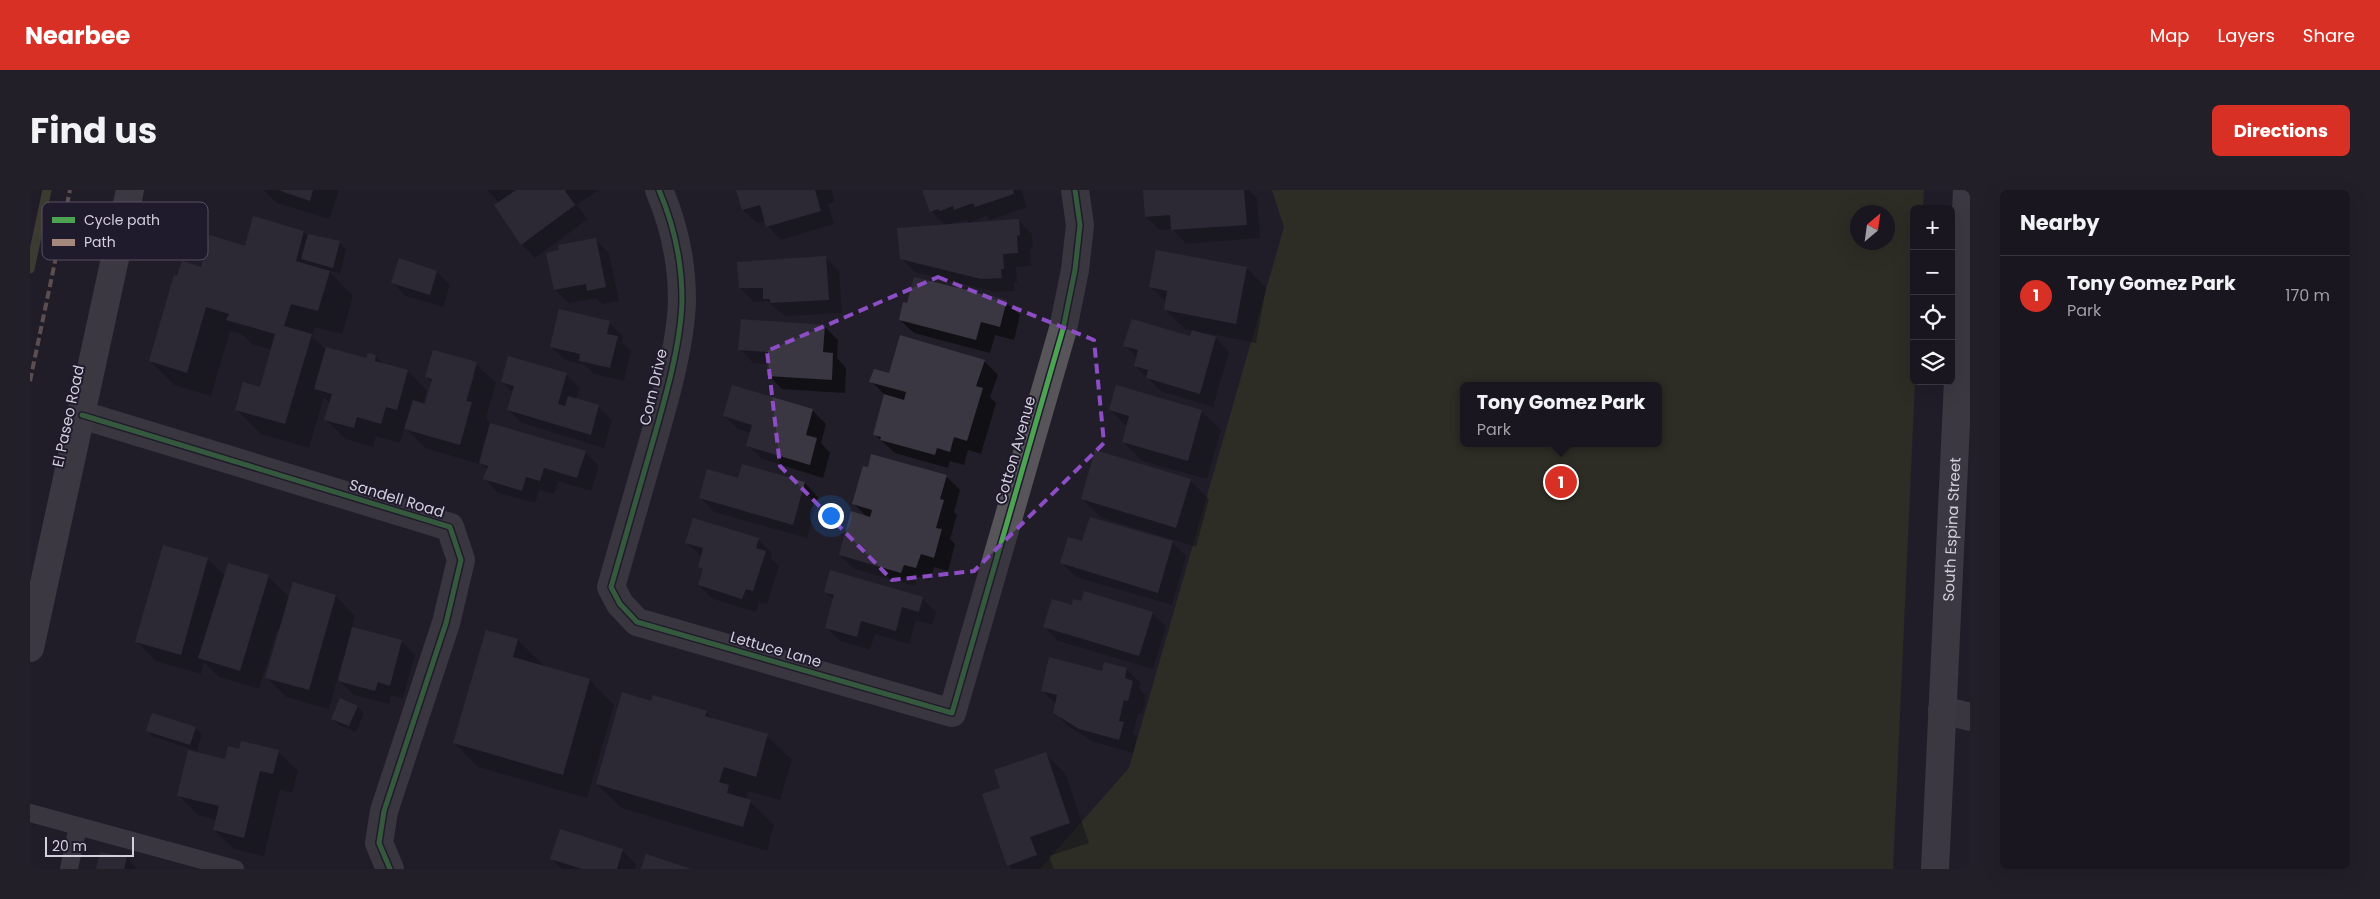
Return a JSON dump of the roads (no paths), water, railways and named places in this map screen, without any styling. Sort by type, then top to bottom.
[{"type":"street","name":"Corn Drive","points":[[611,586],[668,388],[682,302],[681,275],[676,246],[668,212],[659,190]]},
{"type":"street","name":"Cotton Avenue","points":[[952,713],[1063,329],[1075,270],[1080,224],[1075,190]]},
{"type":"street","name":"South Espina Street","points":[[1935,869],[1942,710],[1964,388],[1967,190]]},
{"type":"street","name":"El Paseo Road","points":[[30,648],[115,260]]},
{"type":"street","name":"Sandell Road","points":[[82,415],[450,527],[461,560],[446,623],[384,811],[379,843],[390,869]]},
{"type":"street","name":"Lettuce Lane","points":[[611,586],[620,604],[636,622],[952,713]]},
{"type":"street","points":[[1942,710],[1970,717]]},
{"type":"lane","points":[[30,812],[193,863],[235,869]]},
{"type":"lane","points":[[69,869],[78,826]]},
{"type":"waterway","points":[[44,202],[47,190]]},
{"type":"waterway","points":[[30,269],[42,213]]},
{"type":"place","name":"Tony Gomez Park","points":[[1561,482]]}]
